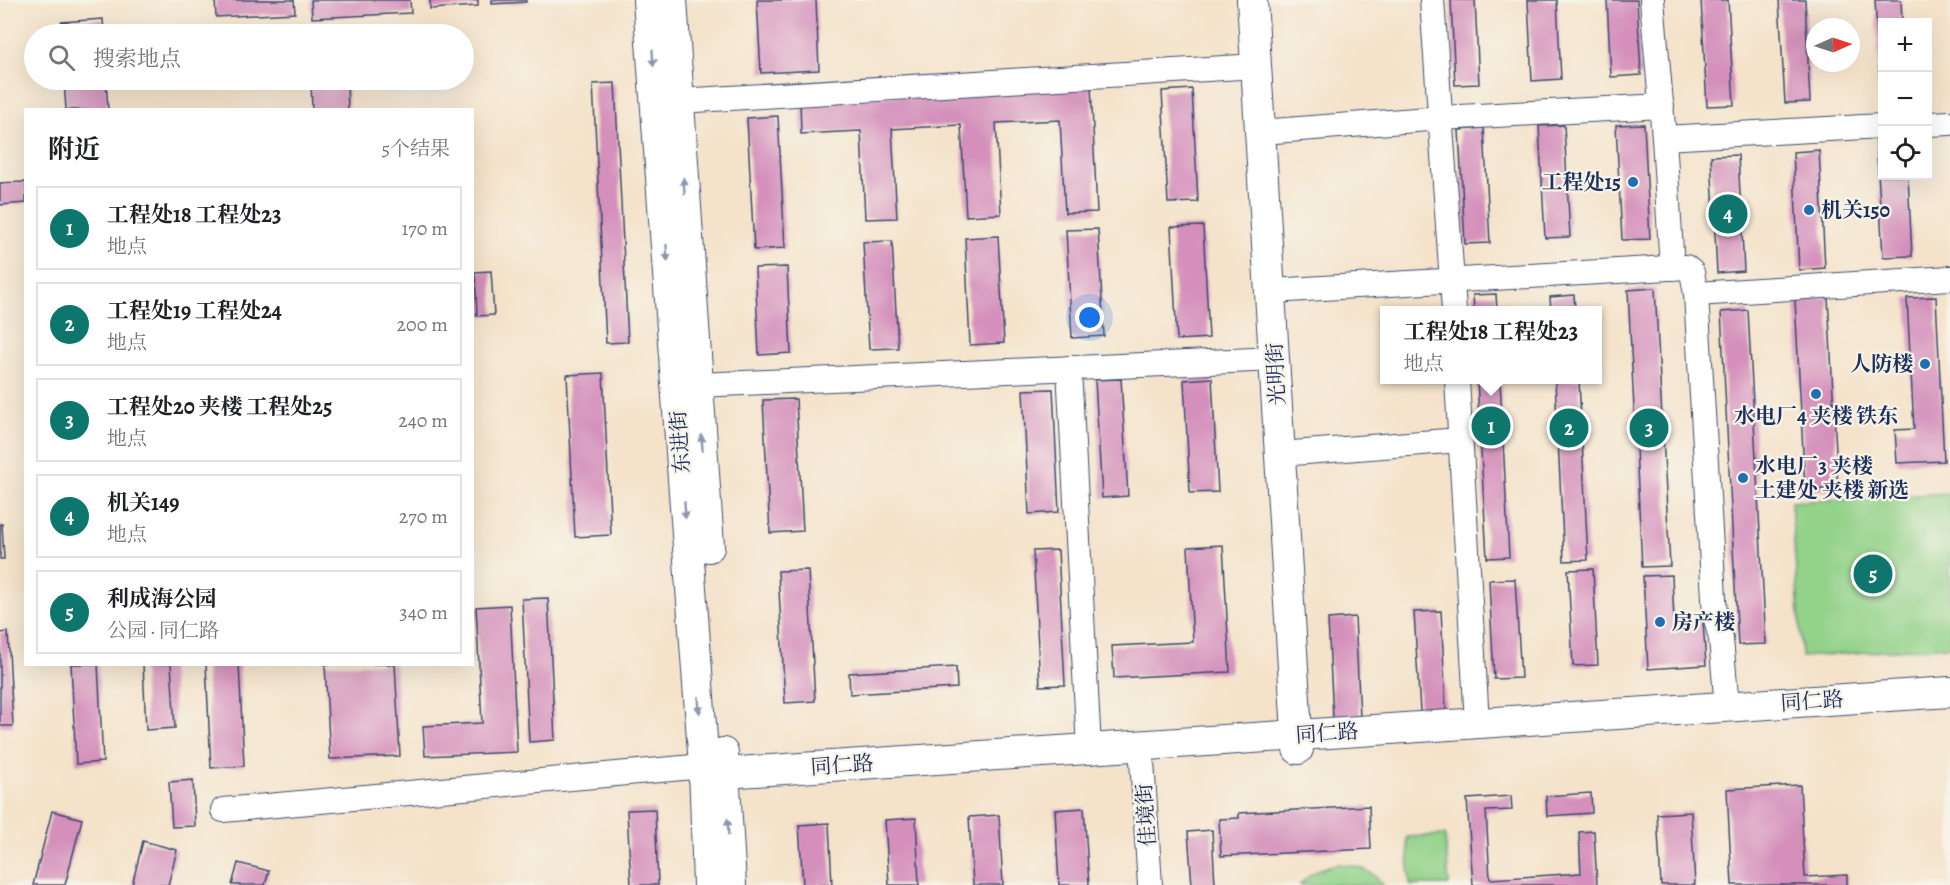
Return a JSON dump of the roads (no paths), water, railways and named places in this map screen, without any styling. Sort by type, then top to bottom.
[{"type":"main road","name":"东进街","points":[[648,0],[712,778],[731,885]]},
{"type":"main road","name":"东进街","points":[[672,0],[698,385],[712,778],[708,885]]},
{"type":"main road","name":"光明街","points":[[1252,0],[1298,742]]},
{"type":"main road","name":"同仁路","points":[[1298,742],[1477,723],[1950,692]]},
{"type":"main road","name":"同仁路","points":[[712,778],[1298,742],[1950,711]]},
{"type":"main road","name":"同仁路","points":[[712,778],[1089,749],[1142,752]]},
{"type":"street","points":[[1432,0],[1454,306]]},
{"type":"street","points":[[1652,0],[1662,106],[1672,268]]},
{"type":"street","points":[[679,101],[1257,66]]},
{"type":"street","points":[[1261,132],[1441,118],[1662,106]]},
{"type":"street","points":[[1932,124],[1950,123]]},
{"type":"street","points":[[1664,138],[1878,126]]},
{"type":"street","points":[[1270,291],[1686,267],[1692,272],[1696,294],[1715,615],[1721,639],[1727,707]]},
{"type":"street","points":[[1696,294],[1950,278]]},
{"type":"street","points":[[698,385],[1275,359]]},
{"type":"street","points":[[1069,368],[1089,749]]},
{"type":"street","points":[[1457,384],[1477,723]]},
{"type":"street","points":[[1280,454],[1460,440]]},
{"type":"street","name":"佳境街","points":[[1142,752],[1150,885]]},
{"type":"street","points":[[223,810],[712,778]]},
{"type":"place","name":"工程处15","points":[[1633,182]]},
{"type":"place","name":"机关150","points":[[1809,210]]},
{"type":"place","name":"机关149","points":[[1728,214]]},
{"type":"place","name":"人防楼","points":[[1925,364]]},
{"type":"place","name":"水电厂4 夹楼 铁东","points":[[1816,394]]},
{"type":"place","name":"工程处18 工程处23","points":[[1491,426]]},
{"type":"place","name":"工程处19 工程处24","points":[[1569,428]]},
{"type":"place","name":"工程处20 夹楼 工程处25","points":[[1649,428]]},
{"type":"place","name":"水电厂3 夹楼 土建处 夹楼 新选","points":[[1743,478]]},
{"type":"place","name":"利成海公园","points":[[1873,574]]},
{"type":"place","name":"房产楼","points":[[1660,622]]}]
